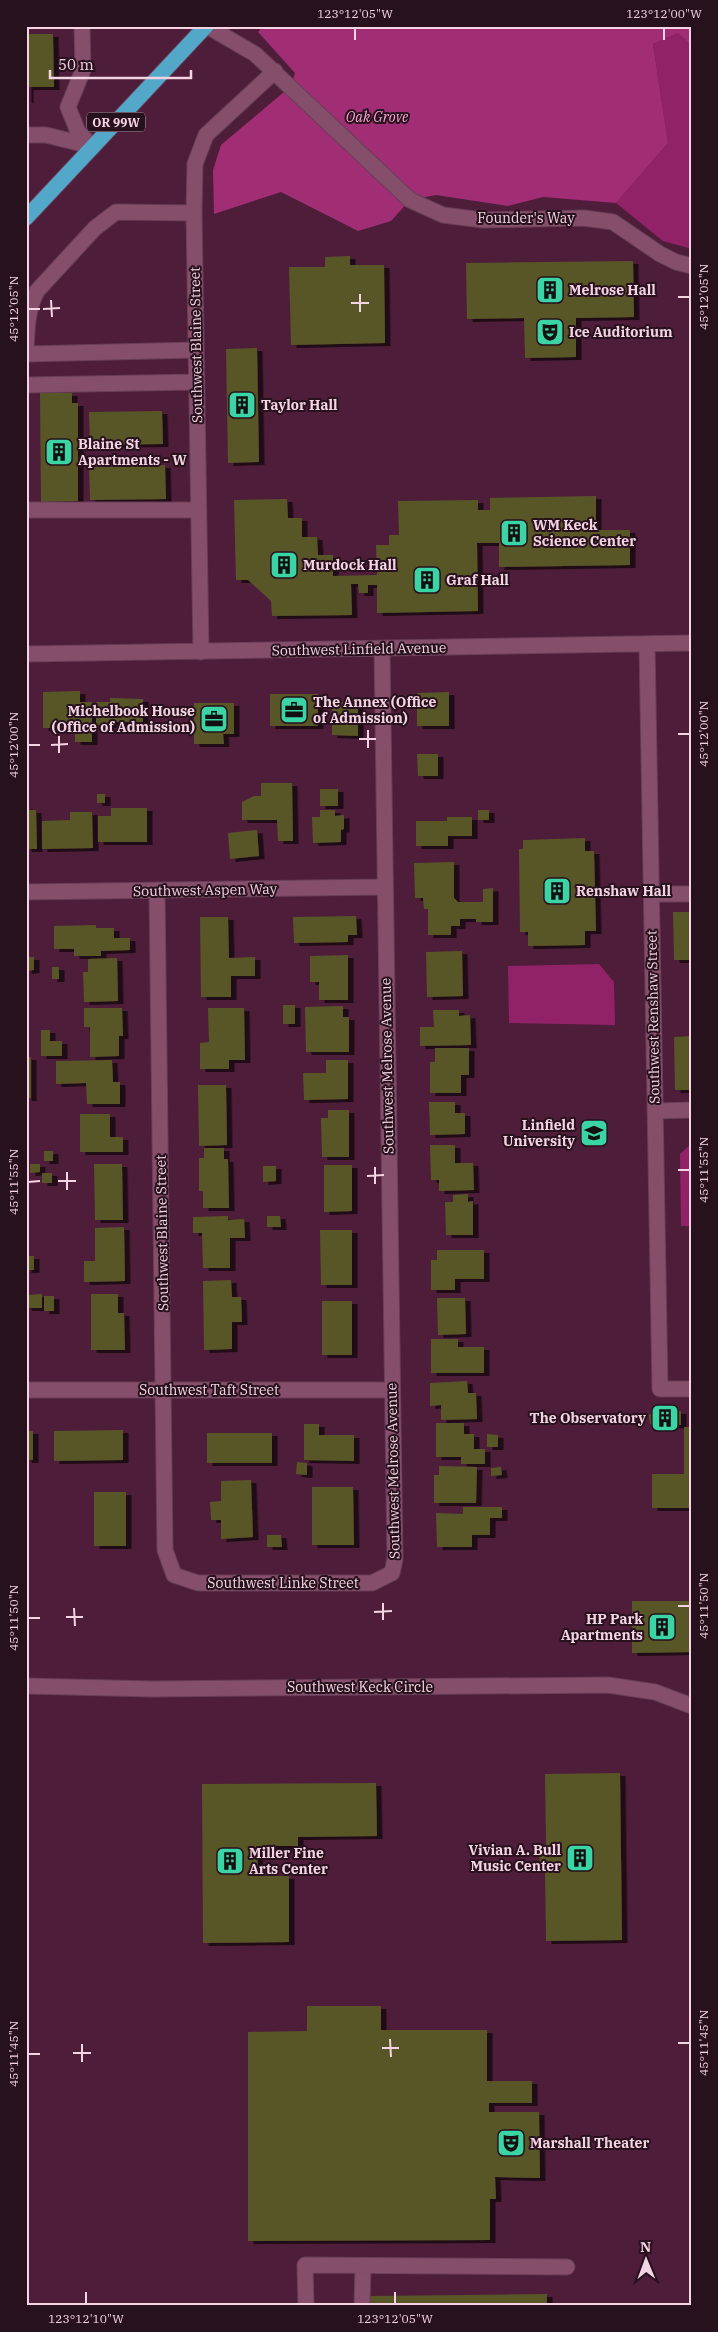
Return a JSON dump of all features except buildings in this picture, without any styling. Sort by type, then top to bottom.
[{"type":"highway","name":"OR 99W","points":[[26,218],[207,26]]},
{"type":"street","points":[[82,26],[83,70],[68,107],[78,132],[93,147]]},
{"type":"street","name":"Founder's Way","points":[[207,26],[255,54],[275,71],[410,200],[443,215],[483,220],[584,218],[613,222],[660,254],[676,262],[692,266]]},
{"type":"street","name":"Southwest Blaine Street","points":[[201,652],[194,213],[195,164],[206,135],[275,71]]},
{"type":"street","points":[[26,135],[46,135],[93,147]]},
{"type":"street","points":[[26,350],[27,320],[31,303],[37,291],[95,228],[116,212],[194,213]]},
{"type":"street","points":[[26,354],[196,350]]},
{"type":"street","points":[[26,385],[197,382]]},
{"type":"street","points":[[26,510],[198,510]]},
{"type":"street","name":"Southwest Linfield Avenue","points":[[26,654],[382,650],[692,643]]},
{"type":"street","name":"Southwest Renshaw Street","points":[[647,644],[660,1390],[692,1389]]},
{"type":"street","name":"Southwest Melrose Avenue","points":[[382,650],[384,887],[396,1559],[392,1573]]},
{"type":"street","name":"Southwest Aspen Way","points":[[26,892],[384,887]]},
{"type":"street","name":"Southwest Blaine Street","points":[[157,890],[165,1550],[174,1575]]},
{"type":"street","points":[[651,894],[692,894]]},
{"type":"street","points":[[655,1111],[692,1110]]},
{"type":"street","name":"Southwest Taft Street","points":[[26,1390],[392,1390]]},
{"type":"street","name":"Southwest Linke Street","points":[[174,1575],[198,1583],[372,1583],[392,1573]]},
{"type":"street","name":"Southwest Keck Circle","points":[[26,1686],[152,1689],[608,1685],[655,1692],[692,1706]]},
{"type":"street","points":[[306,2306],[305,2265],[567,2267]]},
{"type":"street","points":[[362,2266],[362,2306]]},
{"type":"shaded area","points":[[678,33],[692,46],[692,249],[663,241],[616,203],[668,143],[653,44]]},
{"type":"shaded area","points":[[599,964],[614,982],[615,1025],[509,1023],[508,966]]},
{"type":"shaded area","points":[[692,1143],[692,1226],[681,1226],[680,1154]]},
{"type":"green space","name":"Oak Grove","points":[[263,26],[692,26],[692,46],[678,33],[653,44],[668,143],[616,203],[543,197],[508,206],[436,195],[410,200],[391,221],[358,231],[281,192],[214,214],[213,170],[221,145],[291,86],[295,73],[258,32]]},
{"type":"place","name":"Melrose Hall","points":[[550,290]]},
{"type":"place","name":"Ice Auditorium","points":[[550,332]]},
{"type":"place","name":"Taylor Hall","points":[[242,405]]},
{"type":"place","name":"Blaine St Apartments - W","points":[[59,452]]},
{"type":"place","name":"WM Keck Science Center","points":[[514,533]]},
{"type":"place","name":"Murdock Hall","points":[[284,565]]},
{"type":"place","name":"Graf Hall","points":[[427,580]]},
{"type":"place","name":"The Annex (Office of Admission)","points":[[294,710]]},
{"type":"place","name":"Michelbook House (Office of Admission)","points":[[214,719]]},
{"type":"place","name":"Renshaw Hall","points":[[557,891]]},
{"type":"place","name":"Linfield University","points":[[594,1133]]},
{"type":"place","name":"The Observatory","points":[[665,1418]]},
{"type":"place","name":"HP Park Apartments","points":[[662,1627]]},
{"type":"place","name":"Vivian A. Bull Music Center","points":[[580,1858]]},
{"type":"place","name":"Miller Fine Arts Center","points":[[230,1861]]},
{"type":"place","name":"Marshall Theater","points":[[511,2143]]}]
